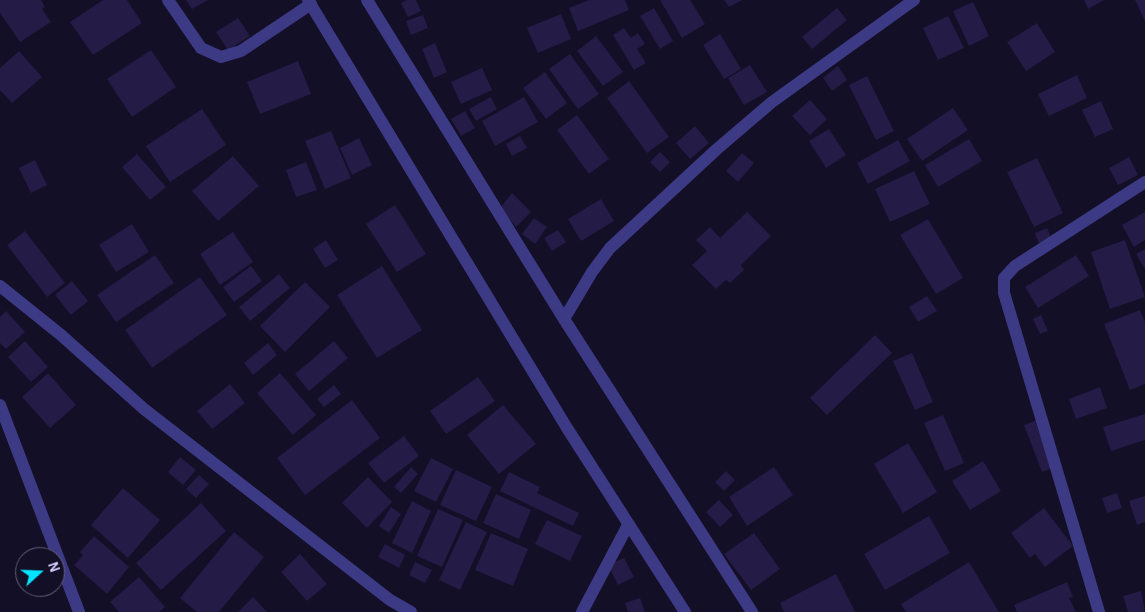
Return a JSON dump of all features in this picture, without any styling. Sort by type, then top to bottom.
[{"type":"street","points":[[168,0],[201,48],[221,57],[241,50],[309,2],[567,428],[684,612]]},
{"type":"street","points":[[367,0],[564,319],[752,612]]},
{"type":"street","points":[[564,319],[592,272],[610,248],[717,149],[772,102],[914,0]]},
{"type":"street","points":[[1100,612],[1004,293],[1004,278],[1015,266],[1145,182]]},
{"type":"street","points":[[0,286],[61,335],[144,409],[390,600],[412,612]]},
{"type":"street","points":[[0,405],[79,612]]},
{"type":"street","points":[[582,612],[628,525]]},
{"type":"building","points":[[0,0],[41,0],[45,7],[42,9],[51,22],[20,42],[0,13]]},
{"type":"building","points":[[103,0],[127,0],[142,23],[93,55],[70,22]]},
{"type":"building","points":[[186,0],[208,0],[192,9]]},
{"type":"building","points":[[407,0],[416,0],[421,11],[408,17],[401,3]]},
{"type":"building","points":[[589,0],[625,0],[629,10],[578,31],[569,8]]},
{"type":"building","points":[[660,0],[690,0],[705,24],[682,38]]},
{"type":"building","points":[[724,0],[742,0],[729,7]]},
{"type":"building","points":[[1084,0],[1104,0],[1088,9]]},
{"type":"building","points":[[1135,0],[1145,0],[1145,21]]},
{"type":"building","points":[[973,2],[989,36],[969,46],[953,11]]},
{"type":"building","points":[[654,8],[673,41],[660,49],[640,16]]},
{"type":"building","points":[[837,8],[847,20],[812,49],[802,37]]},
{"type":"building","points":[[561,14],[571,39],[538,53],[527,28]]},
{"type":"building","points":[[423,15],[428,28],[411,35],[406,21]]},
{"type":"building","points":[[948,16],[964,48],[938,60],[923,28]]},
{"type":"building","points":[[238,18],[250,36],[228,50],[216,32]]},
{"type":"building","points":[[1037,23],[1055,52],[1026,71],[1007,42]]},
{"type":"building","points":[[624,28],[631,38],[638,33],[645,44],[637,49],[646,63],[634,70],[613,35]]},
{"type":"building","points":[[720,34],[741,69],[724,79],[703,45]]},
{"type":"building","points":[[596,36],[623,72],[603,86],[577,51]]},
{"type":"building","points":[[435,43],[447,72],[434,78],[422,49]]},
{"type":"building","points":[[151,50],[176,87],[132,117],[107,79]]},
{"type":"building","points":[[19,51],[42,77],[12,103],[0,90],[0,68]]},
{"type":"building","points":[[570,54],[599,94],[578,109],[549,69]]},
{"type":"building","points":[[298,61],[311,94],[260,114],[247,82]]},
{"type":"building","points":[[750,65],[767,92],[744,105],[728,78]]},
{"type":"building","points":[[838,66],[847,80],[832,91],[823,78]]},
{"type":"building","points":[[482,68],[492,90],[461,104],[451,82]]},
{"type":"building","points":[[545,72],[567,103],[546,119],[523,88]]},
{"type":"building","points":[[1077,75],[1087,98],[1049,116],[1038,94]]},
{"type":"building","points":[[867,76],[894,131],[876,140],[849,85]]},
{"type":"building","points":[[629,81],[669,137],[647,153],[607,98]]},
{"type":"building","points":[[491,97],[497,109],[476,121],[469,109]]},
{"type":"building","points":[[524,97],[538,122],[495,146],[482,121]]},
{"type":"building","points":[[810,100],[827,119],[810,135],[792,116]]},
{"type":"building","points":[[1101,101],[1113,129],[1095,137],[1082,110]]},
{"type":"building","points":[[953,108],[968,130],[922,161],[907,139]]},
{"type":"building","points":[[202,109],[226,145],[170,182],[146,146]]},
{"type":"building","points":[[465,111],[475,128],[461,136],[451,119]]},
{"type":"building","points":[[577,115],[609,159],[589,174],[557,130]]},
{"type":"building","points":[[695,126],[709,143],[690,159],[676,143]]},
{"type":"building","points":[[829,129],[846,155],[826,168],[809,141]]},
{"type":"building","points":[[331,131],[351,178],[325,189],[305,141]]},
{"type":"building","points":[[520,136],[527,148],[512,156],[506,144]]},
{"type":"building","points":[[359,138],[372,165],[352,175],[340,148]]},
{"type":"building","points":[[969,139],[982,161],[938,187],[925,165]]},
{"type":"building","points":[[898,140],[910,161],[868,184],[857,163]]},
{"type":"building","points":[[660,152],[670,162],[660,172],[650,162]]},
{"type":"building","points":[[742,153],[754,163],[738,182],[726,171]]},
{"type":"building","points":[[137,154],[166,187],[150,200],[122,167]]},
{"type":"building","points":[[233,156],[259,186],[218,221],[192,191]]},
{"type":"building","points":[[1129,157],[1138,175],[1118,185],[1109,168]]},
{"type":"building","points":[[1037,158],[1063,213],[1034,227],[1007,172]]},
{"type":"building","points":[[35,160],[47,185],[31,193],[19,168]]},
{"type":"building","points":[[306,162],[317,190],[296,197],[286,170]]},
{"type":"building","points":[[914,171],[930,204],[890,222],[875,189]]},
{"type":"building","points":[[512,193],[531,212],[516,227],[500,208]]},
{"type":"building","points":[[601,199],[614,221],[581,241],[568,219]]},
{"type":"building","points":[[395,205],[426,254],[397,272],[366,224]]},
{"type":"building","points":[[747,212],[771,236],[741,265],[744,270],[730,283],[726,280],[716,289],[692,265],[707,251],[696,240],[710,227],[720,238]]},
{"type":"building","points":[[1145,212],[1145,240],[1134,247],[1122,225]]},
{"type":"building","points":[[534,218],[547,227],[535,244],[522,234]]},
{"type":"building","points":[[928,219],[963,278],[936,294],[900,235]]},
{"type":"building","points":[[132,224],[149,252],[116,272],[99,245]]},
{"type":"building","points":[[1047,228],[1052,239],[1039,244],[1035,233]]},
{"type":"building","points":[[558,230],[566,242],[552,251],[544,238]]},
{"type":"building","points":[[25,231],[65,283],[47,297],[7,245]]},
{"type":"building","points":[[233,232],[253,262],[220,285],[200,254]]},
{"type":"building","points":[[326,240],[338,260],[325,268],[313,249]]},
{"type":"building","points":[[1125,240],[1145,297],[1110,309],[1091,252]]},
{"type":"building","points":[[1145,249],[1145,269],[1136,254]]},
{"type":"building","points":[[155,255],[174,283],[116,322],[97,295]]},
{"type":"building","points":[[1076,255],[1089,276],[1038,308],[1025,287]]},
{"type":"building","points":[[251,266],[262,281],[234,302],[223,287]]},
{"type":"building","points":[[382,266],[422,330],[377,358],[337,295]]},
{"type":"building","points":[[279,274],[290,288],[250,321],[239,307]]},
{"type":"building","points":[[200,277],[227,315],[152,368],[125,330]]},
{"type":"building","points":[[72,281],[88,301],[71,315],[55,295]]},
{"type":"building","points":[[305,282],[330,307],[285,352],[260,326]]},
{"type":"building","points":[[927,296],[937,311],[918,322],[909,307]]},
{"type":"building","points":[[1140,310],[1145,322],[1145,384],[1130,390],[1104,324]]},
{"type":"building","points":[[6,311],[25,332],[6,349],[0,343],[0,317]]},
{"type":"building","points":[[1041,315],[1048,331],[1040,334],[1033,319]]},
{"type":"building","points":[[875,335],[892,353],[827,415],[810,398]]},
{"type":"building","points":[[25,341],[48,367],[31,382],[8,357]]},
{"type":"building","points":[[334,341],[348,358],[309,391],[295,374]]},
{"type":"building","points":[[268,343],[277,355],[253,375],[244,363]]},
{"type":"building","points":[[912,353],[933,402],[915,410],[893,361]]},
{"type":"building","points":[[48,373],[76,405],[50,428],[22,397]]},
{"type":"building","points":[[280,373],[316,415],[293,435],[257,393]]},
{"type":"building","points":[[478,377],[495,401],[446,434],[430,411]]},
{"type":"building","points":[[230,384],[245,403],[212,429],[197,411]]},
{"type":"building","points":[[334,385],[341,394],[324,407],[317,399]]},
{"type":"building","points":[[1100,387],[1107,408],[1076,419],[1069,399]]},
{"type":"building","points":[[352,400],[380,438],[305,495],[277,458]]},
{"type":"building","points":[[503,405],[536,444],[499,474],[467,435]]},
{"type":"building","points":[[1145,414],[1145,440],[1111,451],[1103,427]]},
{"type":"building","points":[[943,415],[964,463],[945,471],[924,423]]},
{"type":"building","points":[[1037,420],[1055,467],[1042,472],[1024,425]]},
{"type":"building","points":[[404,436],[419,456],[384,483],[368,463]]},
{"type":"building","points":[[908,443],[937,492],[903,513],[874,464]]},
{"type":"building","points":[[180,457],[196,470],[183,485],[168,472]]},
{"type":"building","points":[[431,458],[453,469],[436,502],[414,491]]},
{"type":"building","points":[[983,461],[1001,491],[970,510],[952,481]]},
{"type":"building","points":[[411,467],[418,474],[401,493],[394,487]]},
{"type":"building","points":[[774,467],[793,495],[747,526],[729,497]]},
{"type":"building","points":[[456,470],[492,487],[476,521],[440,505]]},
{"type":"building","points":[[726,471],[735,480],[724,491],[715,482]]},
{"type":"building","points":[[509,472],[540,487],[537,493],[579,513],[573,526],[500,491]]},
{"type":"building","points":[[199,475],[209,484],[196,498],[186,489]]},
{"type":"building","points":[[368,477],[392,502],[367,528],[342,503]]},
{"type":"building","points":[[123,488],[160,520],[128,558],[91,525]]},
{"type":"building","points":[[1117,493],[1122,508],[1107,513],[1102,498]]},
{"type":"building","points":[[496,494],[531,510],[519,539],[483,523]]},
{"type":"building","points":[[1145,496],[1145,522],[1137,525],[1129,501]]},
{"type":"building","points":[[719,500],[733,515],[720,527],[706,512]]},
{"type":"building","points":[[412,501],[431,511],[412,553],[392,543]]},
{"type":"building","points":[[201,503],[226,531],[161,590],[136,563]]},
{"type":"building","points":[[391,507],[401,514],[389,533],[379,526]]},
{"type":"building","points":[[1044,508],[1073,546],[1045,567],[1035,554],[1030,558],[1011,533]]},
{"type":"building","points":[[438,509],[463,520],[442,567],[417,556]]},
{"type":"building","points":[[929,516],[950,553],[885,590],[864,554]]},
{"type":"building","points":[[547,520],[582,536],[570,561],[535,544]]},
{"type":"building","points":[[466,522],[487,532],[460,590],[439,580]]},
{"type":"building","points":[[234,532],[264,557],[219,612],[197,612],[180,598]]},
{"type":"building","points":[[491,533],[528,549],[513,586],[475,570]]},
{"type":"building","points":[[754,533],[780,569],[751,590],[724,554]]},
{"type":"building","points":[[94,536],[129,567],[107,594],[74,565],[83,555],[80,552]]},
{"type":"building","points":[[385,544],[405,555],[399,568],[378,557]]},
{"type":"building","points":[[300,554],[327,584],[307,601],[281,572]]},
{"type":"building","points":[[624,558],[634,577],[618,585],[608,565]]},
{"type":"building","points":[[415,562],[432,570],[425,583],[409,575]]},
{"type":"building","points":[[969,562],[999,612],[906,612],[901,604]]},
{"type":"building","points":[[836,574],[855,612],[784,612],[780,603]]},
{"type":"building","points":[[139,577],[165,607],[159,612],[119,612],[110,602]]},
{"type":"building","points":[[1067,582],[1073,597],[1069,598],[1076,612],[1017,612],[1014,605]]},
{"type":"building","points":[[1141,591],[1145,612],[1128,612],[1123,596]]},
{"type":"building","points":[[253,597],[267,612],[238,612]]},
{"type":"building","points":[[640,598],[645,612],[628,612],[625,603]]}]
